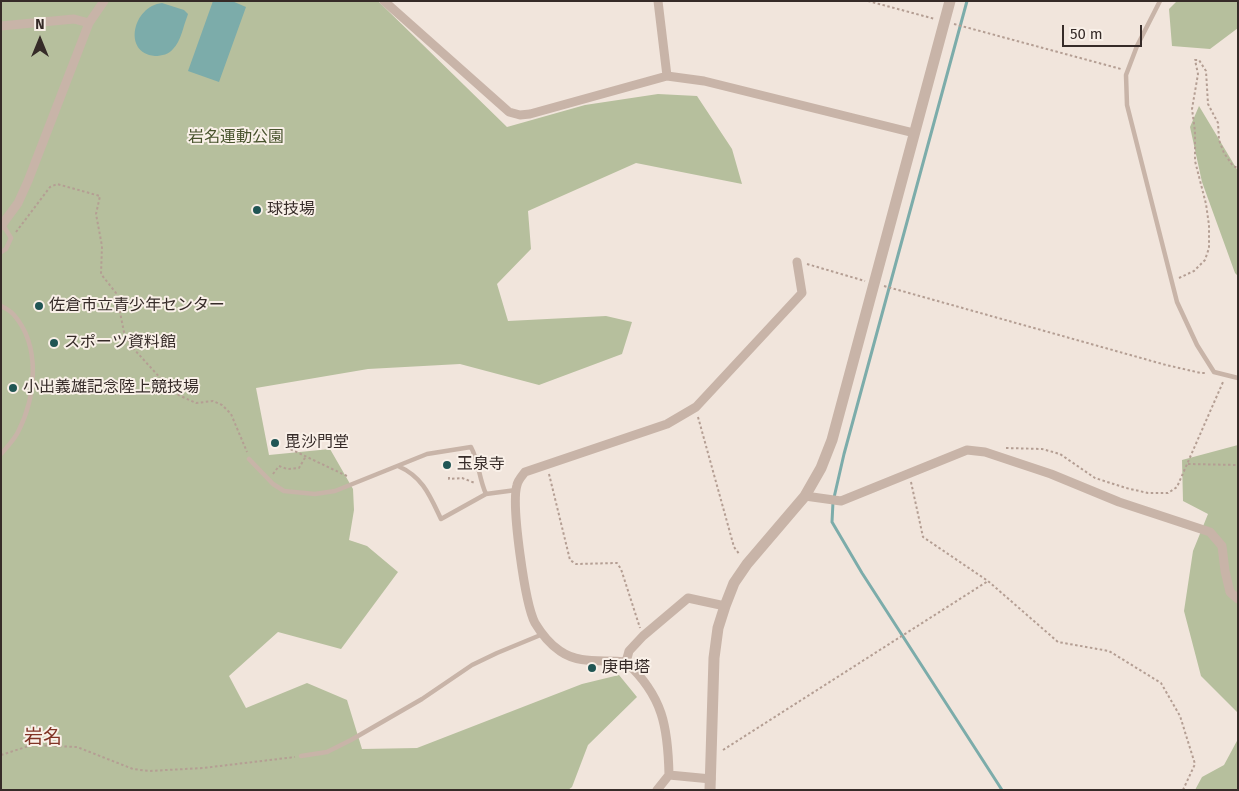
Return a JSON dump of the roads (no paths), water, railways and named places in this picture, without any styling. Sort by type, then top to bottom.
[{"type":"street","points":[[2,226],[18,204],[89,23],[104,1]]},
{"type":"street","points":[[384,1],[509,112],[530,114],[668,76],[704,81],[914,134]]},
{"type":"street","points":[[658,1],[668,76]]},
{"type":"street","points":[[669,775],[710,784],[714,658],[718,628],[734,583],[747,564],[805,496],[832,440],[950,1]]},
{"type":"street","points":[[1,26],[74,20],[89,23]]},
{"type":"street","points":[[657,790],[669,775],[665,729],[659,704],[639,674],[626,662],[574,660],[559,651],[534,622],[523,581],[515,501],[517,484],[525,472],[667,424],[696,407],[802,293],[797,262]]},
{"type":"street","points":[[805,496],[841,501],[967,450],[985,452],[1051,474],[1119,502],[1210,532],[1222,546],[1230,592],[1238,599]]},
{"type":"street","points":[[626,662],[629,651],[642,636],[688,598],[725,606]]},
{"type":"lane","points":[[1160,1],[1137,46],[1126,75],[1127,105],[1177,302],[1197,345],[1214,372],[1238,378]]},
{"type":"lane","points":[[1,252],[6,249],[11,238],[2,226]]},
{"type":"lane","points":[[1,306],[13,314],[27,335],[32,364],[32,382],[26,412],[17,433],[1,454]]},
{"type":"lane","points":[[249,459],[269,480],[284,491],[315,494],[335,491],[427,454],[471,448],[486,494]]},
{"type":"lane","points":[[398,466],[417,476],[433,501],[441,519],[486,494],[516,490]]},
{"type":"lane","points":[[301,756],[327,752],[351,740],[422,699],[497,652],[543,634]]},
{"type":"water","points":[[213,1],[232,1],[246,7],[219,82],[188,71]]},
{"type":"water","points":[[162,3],[184,10],[188,14],[176,46],[163,55],[155,56],[145,53],[138,47],[135,39],[135,30],[138,20],[144,12],[152,6]]},
{"type":"waterway","points":[[967,1],[844,454],[833,502],[832,522],[862,573],[1002,790]]},
{"type":"place","name":"球技場","points":[[257,210]]},
{"type":"place","name":"佐倉市立青少年センター","points":[[39,306]]},
{"type":"place","name":"スポーツ資料館","points":[[54,343]]},
{"type":"place","name":"小出義雄記念陸上競技場","points":[[13,388]]},
{"type":"place","name":"毘沙門堂","points":[[275,443]]},
{"type":"place","name":"玉泉寺","points":[[447,465]]},
{"type":"place","name":"庚申塔","points":[[592,668]]},
{"type":"district","name":"岩名","points":[[43,738]]},
{"type":"park label","name":"岩名運動公園","points":[[236,138]]}]
